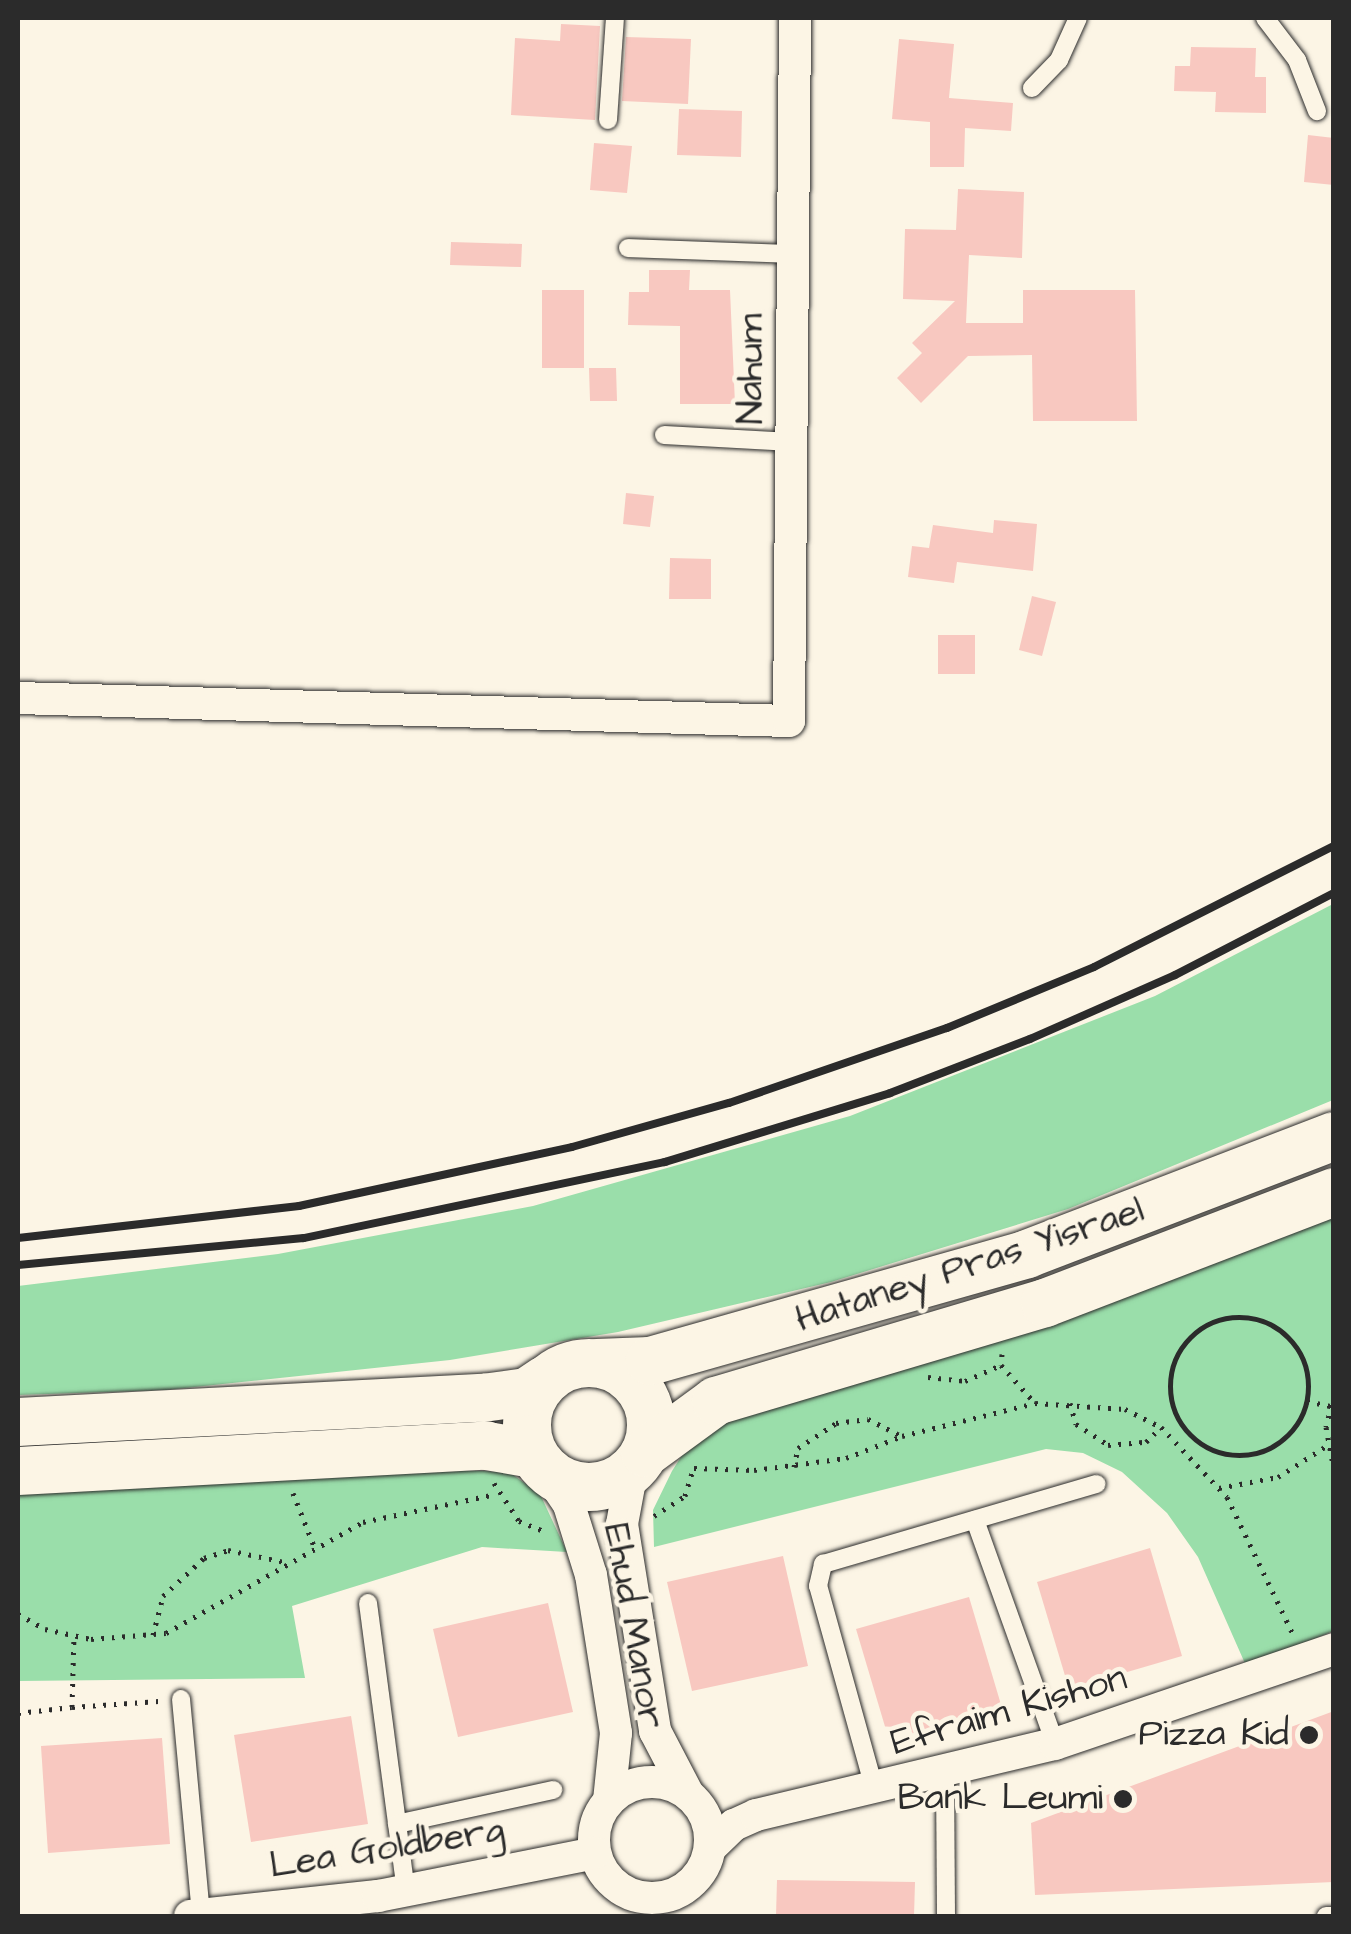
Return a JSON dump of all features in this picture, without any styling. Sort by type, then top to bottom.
[{"type":"main road","name":"Hataney Pras Yisrael","points":[[597,1363],[650,1361],[934,1282],[1154,1208],[1334,1136]]},
{"type":"main road","name":"Hataney Pras Yisrael","points":[[639,1462],[687,1420],[750,1389],[1006,1315],[1334,1192]]},
{"type":"main road","points":[[18,1422],[483,1398],[527,1392],[578,1363],[597,1363],[616,1368],[644,1396],[651,1434],[639,1462],[617,1481],[580,1487],[540,1463],[487,1446],[18,1471]]},
{"type":"main road","points":[[540,1463],[527,1416],[545,1380]]},
{"type":"street","name":"Nahum","points":[[18,698],[789,720],[796,18]]},
{"type":"street","name":"Ehud Manor","points":[[639,1462],[622,1524],[655,1731],[688,1794]]},
{"type":"street","name":"Ehud Manor","points":[[540,1463],[581,1538],[616,1733],[608,1801]]},
{"type":"street","name":"Efraim Kishon","points":[[710,1848],[734,1825],[756,1815],[876,1791],[1055,1744],[1334,1649]]},
{"type":"street","points":[[685,1916],[710,1848],[702,1809],[688,1794],[673,1786],[638,1784],[608,1801],[598,1817],[595,1854],[614,1884],[647,1898],[682,1890],[696,1878]]},
{"type":"street","name":"Lea Goldberg","points":[[190,1916],[406,1890],[595,1854]]},
{"type":"lane","points":[[608,120],[615,18]]},
{"type":"lane","points":[[1032,88],[1060,60],[1078,18]]},
{"type":"lane","points":[[1265,18],[1296,60],[1317,110]]},
{"type":"lane","points":[[628,248],[793,254]]},
{"type":"lane","points":[[664,436],[792,442]]},
{"type":"lane","points":[[876,1791],[818,1586],[823,1564],[1097,1484]]},
{"type":"lane","points":[[975,1520],[1055,1744]]},
{"type":"lane","points":[[368,1603],[406,1890]]},
{"type":"lane","points":[[182,1699],[201,1916]]},
{"type":"lane","points":[[945,1772],[946,1916]]},
{"type":"lane","points":[[397,1824],[553,1790]]},
{"type":"path","points":[[1006,1315],[1001,1365],[1035,1403]]},
{"type":"path","points":[[1218,1319],[1260,1319],[1282,1331],[1298,1348],[1308,1377],[1307,1401],[1289,1432],[1259,1452],[1232,1455],[1188,1434],[1172,1402],[1170,1370],[1196,1330],[1218,1319]]},
{"type":"path","points":[[1334,1395],[1328,1445],[1334,1470]]},
{"type":"path","points":[[1307,1401],[1331,1406]]},
{"type":"path","points":[[694,1468],[794,1467],[846,1458],[902,1436],[1035,1403],[1124,1409],[1161,1427],[1219,1488],[1284,1609],[1301,1661]]},
{"type":"path","points":[[1070,1404],[1076,1424],[1108,1445],[1146,1442],[1161,1427]]},
{"type":"path","points":[[622,1524],[666,1513],[685,1496],[694,1468],[687,1420]]},
{"type":"path","points":[[794,1467],[798,1448],[836,1423],[868,1420],[902,1436]]},
{"type":"path","points":[[1181,1446],[1188,1434]]},
{"type":"path","points":[[1219,1488],[1278,1478],[1328,1445]]},
{"type":"path","points":[[487,1446],[496,1494],[519,1521],[581,1538]]},
{"type":"path","points":[[279,1458],[314,1546]]},
{"type":"path","points":[[18,1614],[74,1636],[152,1636],[215,1611],[314,1546],[363,1522],[496,1494]]},
{"type":"path","points":[[152,1636],[163,1596],[204,1558],[228,1550],[290,1564]]},
{"type":"path","points":[[72,1706],[74,1636]]},
{"type":"path","points":[[18,1713],[182,1699]]},
{"type":"green space","points":[[1333,904],[1333,1100],[1068,1209],[831,1282],[618,1332],[450,1360],[166,1390],[18,1395],[18,1286],[278,1254],[533,1206],[850,1116],[1155,996]]},
{"type":"green space","points":[[1333,1212],[1333,1631],[1247,1668],[1198,1557],[1167,1513],[1122,1472],[1083,1453],[1046,1449],[654,1547],[653,1510],[672,1471],[695,1435],[720,1416]]},
{"type":"green space","points":[[457,1470],[509,1472],[540,1494],[567,1552],[482,1547],[292,1606],[305,1678],[18,1681],[18,1491]]},
{"type":"building","points":[[561,24],[600,26],[595,120],[511,115],[515,38],[560,41]]},
{"type":"building","points":[[626,37],[691,39],[688,104],[622,101]]},
{"type":"building","points":[[899,39],[954,44],[949,98],[1013,103],[1011,131],[965,128],[964,167],[930,167],[930,122],[892,119]]},
{"type":"building","points":[[1191,47],[1256,48],[1255,77],[1266,77],[1266,113],[1215,112],[1216,92],[1174,91],[1175,66],[1190,66]]},
{"type":"building","points":[[679,109],[742,111],[741,157],[677,155]]},
{"type":"building","points":[[1308,135],[1334,138],[1334,185],[1304,182]]},
{"type":"building","points":[[594,143],[632,146],[627,193],[590,190]]},
{"type":"building","points":[[958,189],[1024,192],[1022,258],[969,255],[966,323],[1023,323],[1023,290],[1135,290],[1137,421],[1033,421],[1032,355],[968,356],[921,403],[897,378],[922,353],[912,343],[955,301],[903,299],[905,229],[956,230]]},
{"type":"building","points":[[451,242],[522,244],[521,267],[450,265]]},
{"type":"building","points":[[649,270],[690,270],[689,290],[730,290],[735,404],[680,404],[680,326],[628,325],[629,292],[649,292]]},
{"type":"building","points":[[542,290],[584,290],[584,368],[542,368]]},
{"type":"building","points":[[589,368],[616,368],[617,401],[590,401]]},
{"type":"building","points":[[626,493],[654,496],[650,527],[623,524]]},
{"type":"building","points":[[994,520],[1037,524],[1033,571],[957,562],[954,583],[908,577],[912,546],[929,548],[933,525],[993,533]]},
{"type":"building","points":[[670,558],[711,559],[711,599],[669,599]]},
{"type":"building","points":[[1032,596],[1056,602],[1042,656],[1019,650]]},
{"type":"building","points":[[938,635],[975,635],[975,674],[938,674]]},
{"type":"building","points":[[1150,1548],[1182,1656],[1069,1689],[1037,1582]]},
{"type":"building","points":[[783,1556],[808,1666],[692,1691],[667,1582]]},
{"type":"building","points":[[969,1597],[1002,1708],[889,1740],[856,1629]]},
{"type":"building","points":[[548,1603],[573,1712],[458,1737],[433,1629]]},
{"type":"building","points":[[1334,1711],[1334,1882],[1035,1895],[1031,1823]]},
{"type":"building","points":[[351,1716],[368,1824],[251,1842],[234,1735]]},
{"type":"building","points":[[162,1738],[170,1844],[48,1853],[41,1746]]},
{"type":"building","points":[[777,1880],[915,1882],[914,1916],[776,1916]]},
{"type":"railway","points":[[18,1238],[299,1206],[572,1147],[729,1103],[947,1028],[1094,967],[1334,846]]},
{"type":"railway","points":[[18,1265],[304,1238],[665,1162],[890,1093],[1030,1039],[1175,975],[1334,893]]},
{"type":"place","name":"Pizza Kid","points":[[1309,1735]]},
{"type":"place","name":"Bank Leumi","points":[[1123,1799]]}]
